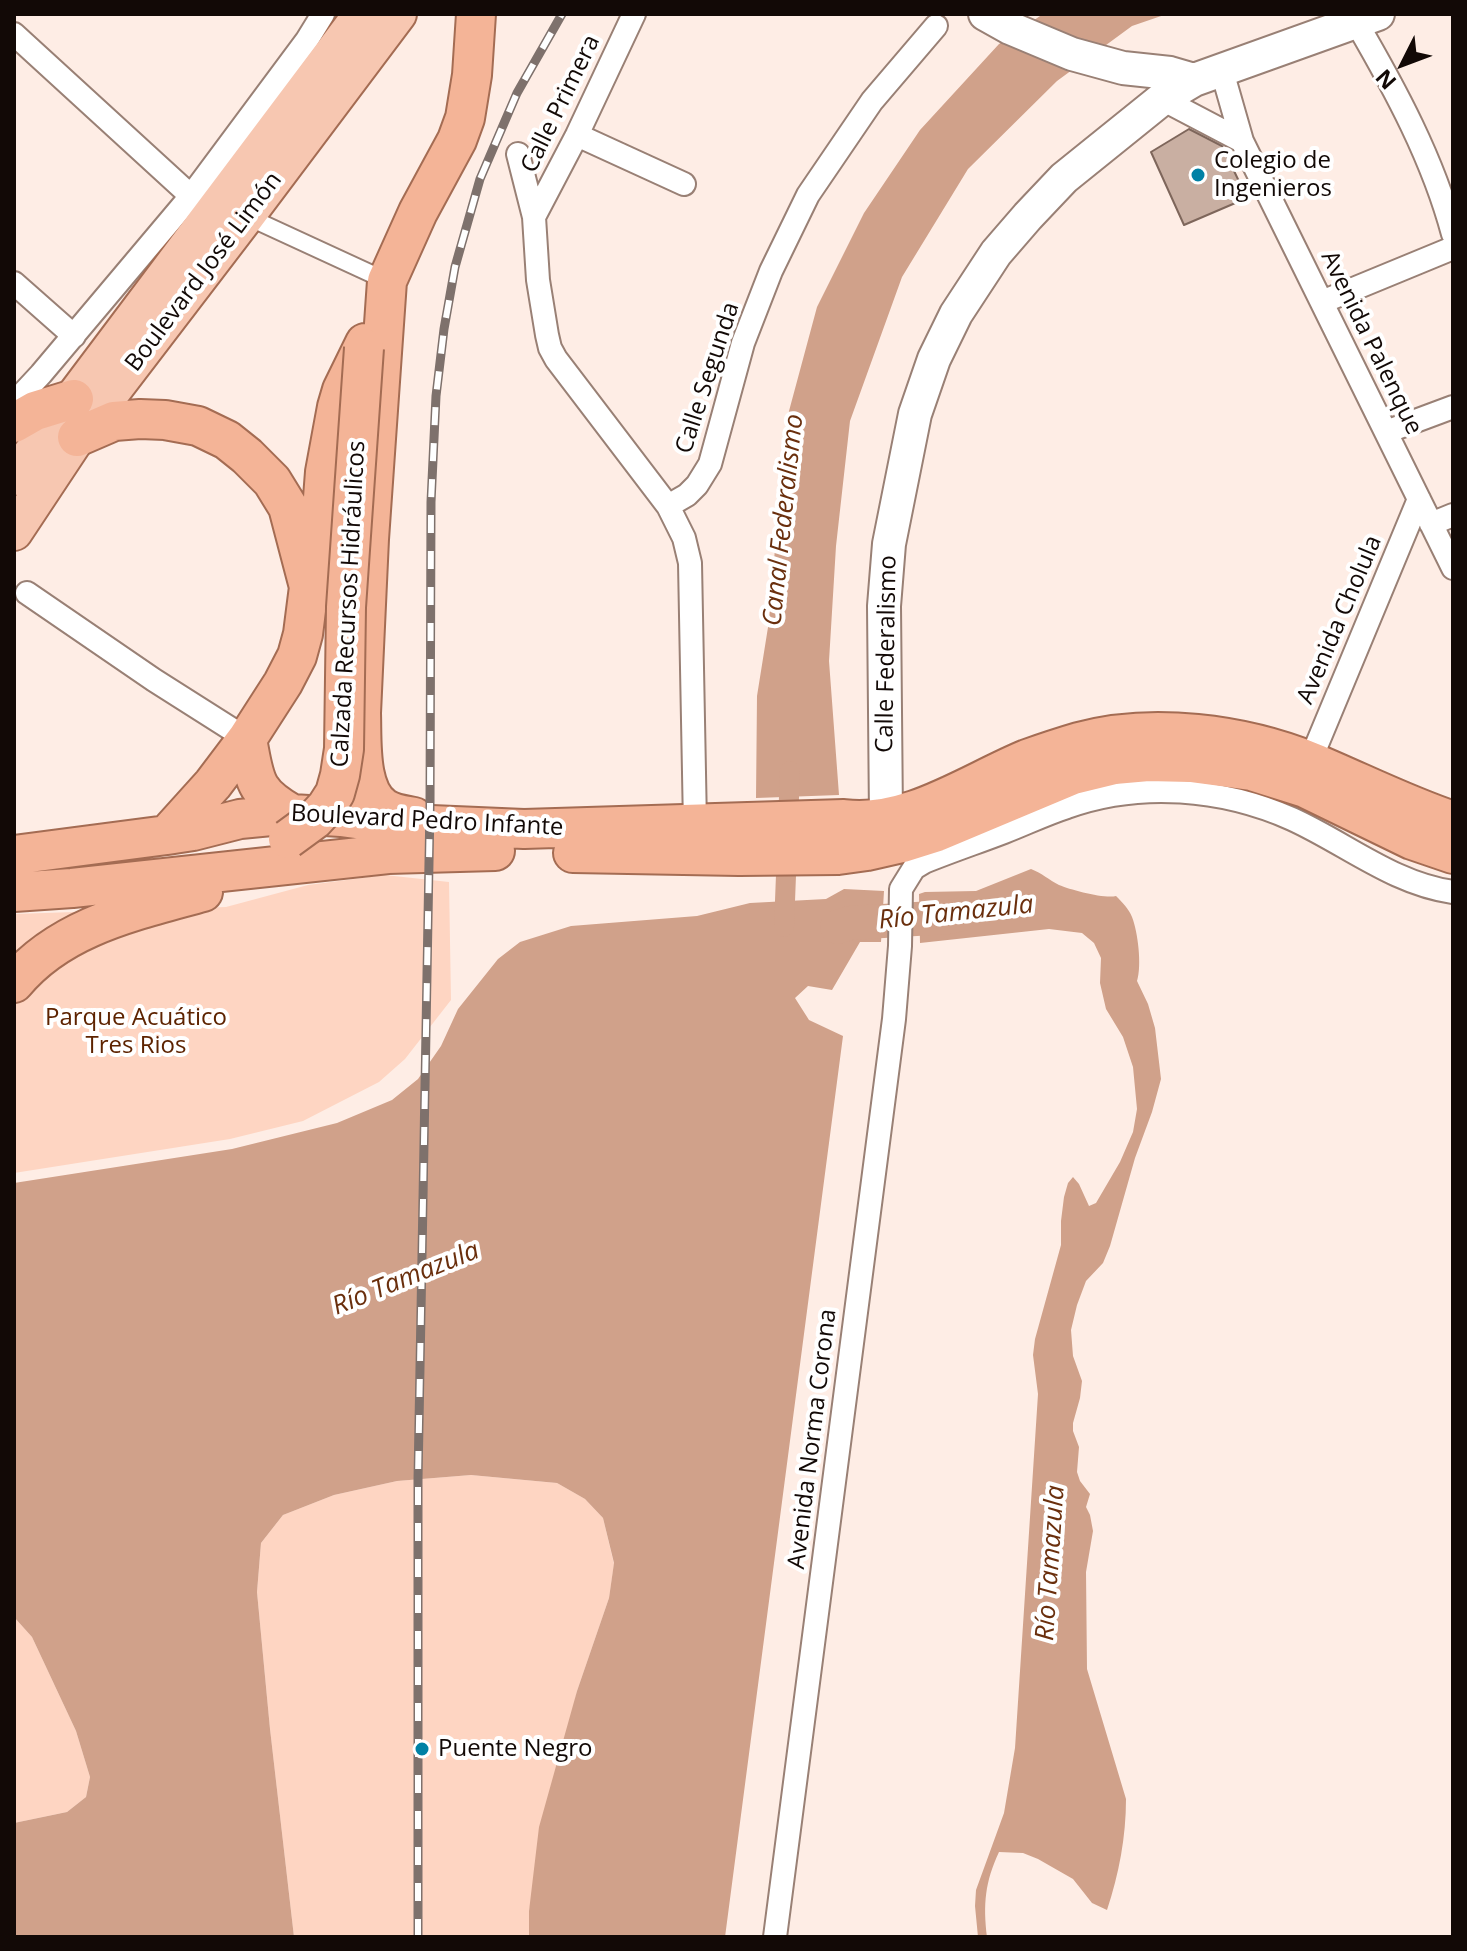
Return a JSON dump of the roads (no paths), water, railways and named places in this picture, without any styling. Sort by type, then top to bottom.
[{"type":"highway","name":"Calzada Recursos Hidráulicos","points":[[287,840],[326,807],[335,793],[340,775],[344,749],[346,607],[366,339],[387,281],[465,118],[472,75],[476,14]]},
{"type":"highway","name":"Calzada Recursos Hidráulicos","points":[[387,281],[369,539],[361,713],[362,756],[369,791],[383,808],[394,813],[435,821],[477,822],[524,829]]},
{"type":"highway","points":[[167,835],[213,784],[247,739],[297,656],[303,634],[337,407],[366,339]]},
{"type":"highway","points":[[14,423],[35,411],[74,399]]},
{"type":"highway","points":[[77,437],[114,421],[140,419],[198,426],[227,440],[272,481],[288,507],[309,587]]},
{"type":"highway","points":[[272,481],[303,485],[325,472]]},
{"type":"highway","points":[[1453,821],[1420,810],[1310,761],[1263,746],[1215,736],[1168,732],[1125,734],[1081,741],[1028,759],[917,810],[855,821],[841,837],[879,848],[937,832],[1073,775],[1114,765],[1191,763],[1251,771],[1305,788],[1412,840],[1453,854]]},
{"type":"highway","points":[[247,739],[256,783],[272,803],[287,840]]},
{"type":"highway","name":"Boulevard Pedro Infante","points":[[14,892],[287,840],[341,817],[385,823],[524,829],[695,825],[738,840]]},
{"type":"highway","name":"Boulevard Pedro Infante","points":[[14,855],[193,831],[240,819],[287,840],[388,854],[841,837]]},
{"type":"highway","points":[[14,876],[220,855],[287,840]]},
{"type":"highway","points":[[14,983],[41,955],[81,931],[144,908],[200,893],[287,840]]},
{"type":"main road","points":[[321,69],[347,14]]},
{"type":"main road","name":"Boulevard José Limón","points":[[14,477],[362,14]]},
{"type":"main road","name":"Boulevard José Limón","points":[[14,532],[77,437],[398,14]]},
{"type":"main road","points":[[985,14],[1072,54],[1187,81]]},
{"type":"main road","name":"Calle Federalismo","points":[[886,817],[884,606],[889,544],[915,414],[934,359],[956,314],[996,253],[1064,178],[1187,81],[1367,18]]},
{"type":"street","points":[[14,403],[191,196],[323,14]]},
{"type":"street","name":"Calle Primera","points":[[534,217],[634,14]]},
{"type":"street","points":[[1367,18],[1381,65],[1427,159],[1453,234]]},
{"type":"street","name":"Calle Segunda","points":[[668,506],[687,495],[710,464],[743,343],[771,271],[808,195],[872,101],[936,26]]},
{"type":"street","points":[[14,34],[191,196]]},
{"type":"street","points":[[1187,81],[1242,141]]},
{"type":"street","name":"Avenida Palenque","points":[[1187,81],[1242,141],[1453,568]]},
{"type":"street","points":[[577,135],[684,184]]},
{"type":"street","points":[[518,154],[534,217],[538,280],[550,348],[668,506],[684,538],[690,563],[695,825]]},
{"type":"street","points":[[246,216],[387,281]]},
{"type":"street","points":[[1322,302],[1453,248]]},
{"type":"street","points":[[14,283],[74,336]]},
{"type":"street","points":[[1386,432],[1453,407]]},
{"type":"street","name":"Avenida Cholula","points":[[1310,761],[1419,499]]},
{"type":"street","points":[[1431,524],[1453,515]]},
{"type":"street","points":[[27,593],[247,739]]},
{"type":"street","name":"Avenida Norma Corona","points":[[775,1937],[894,1019],[901,889],[914,868],[1068,806],[1142,791],[1175,791],[1215,795],[1261,807],[1293,820],[1376,865],[1453,892]]},
{"type":"water","points":[[1043,14],[1167,14],[1132,26],[1057,81],[968,169],[902,277],[850,421],[836,546],[829,661],[839,795],[756,798],[757,696],[769,621],[789,411],[817,307],[864,213],[920,130],[999,44]]},
{"type":"water","points":[[1031,869],[1071,889],[1116,896],[1129,911],[1139,949],[1137,981],[1155,1028],[1161,1079],[1110,1246],[1103,1263],[1086,1281],[1071,1330],[1073,1356],[1082,1381],[1073,1423],[1079,1447],[1077,1472],[1090,1494],[1086,1507],[1093,1531],[1086,1572],[1087,1669],[1126,1799],[1126,1813],[1121,1855],[1107,1910],[1092,1903],[1073,1879],[1038,1859],[1023,1853],[999,1852],[986,1893],[987,1937],[978,1937],[976,1890],[1004,1813],[1015,1748],[1038,1394],[1033,1355],[1035,1339],[1061,1245],[1061,1221],[1068,1183],[1073,1177],[1089,1206],[1096,1203],[1120,1162],[1133,1132],[1137,1109],[1133,1067],[1123,1037],[1106,1009],[1100,983],[1101,958],[1094,943],[1082,933],[1049,929],[920,943],[919,894],[976,891]]},
{"type":"water","points":[[844,889],[884,891],[881,942],[860,942],[832,990],[808,986],[795,998],[809,1020],[843,1036],[725,1937],[529,1937],[539,1827],[577,1691],[609,1598],[614,1563],[603,1518],[585,1499],[557,1483],[471,1475],[397,1481],[334,1495],[283,1515],[261,1543],[257,1592],[294,1937],[14,1937],[14,1823],[67,1812],[86,1797],[90,1777],[76,1731],[32,1637],[14,1617],[14,1183],[232,1149],[337,1123],[392,1100],[418,1079],[441,1046],[458,1009],[498,959],[520,942],[571,926],[697,916],[750,903],[826,899]]},
{"type":"waterway","name":"Canal Federalismo","points":[[784,927],[790,771]]},
{"type":"waterway","name":"Río Tamazula","points":[[837,927],[850,923],[963,914]]},
{"type":"railway","points":[[418,1937],[418,1479],[430,806],[431,502],[436,396],[455,267],[480,179],[517,93],[562,14]]},
{"type":"place","name":"Colegio de Ingenieros","points":[[1198,175]]},
{"type":"place","name":"Puente Negro","points":[[422,1749]]},
{"type":"park label","name":"Parque Acuático Tres Rios","points":[[136,1032]]}]
